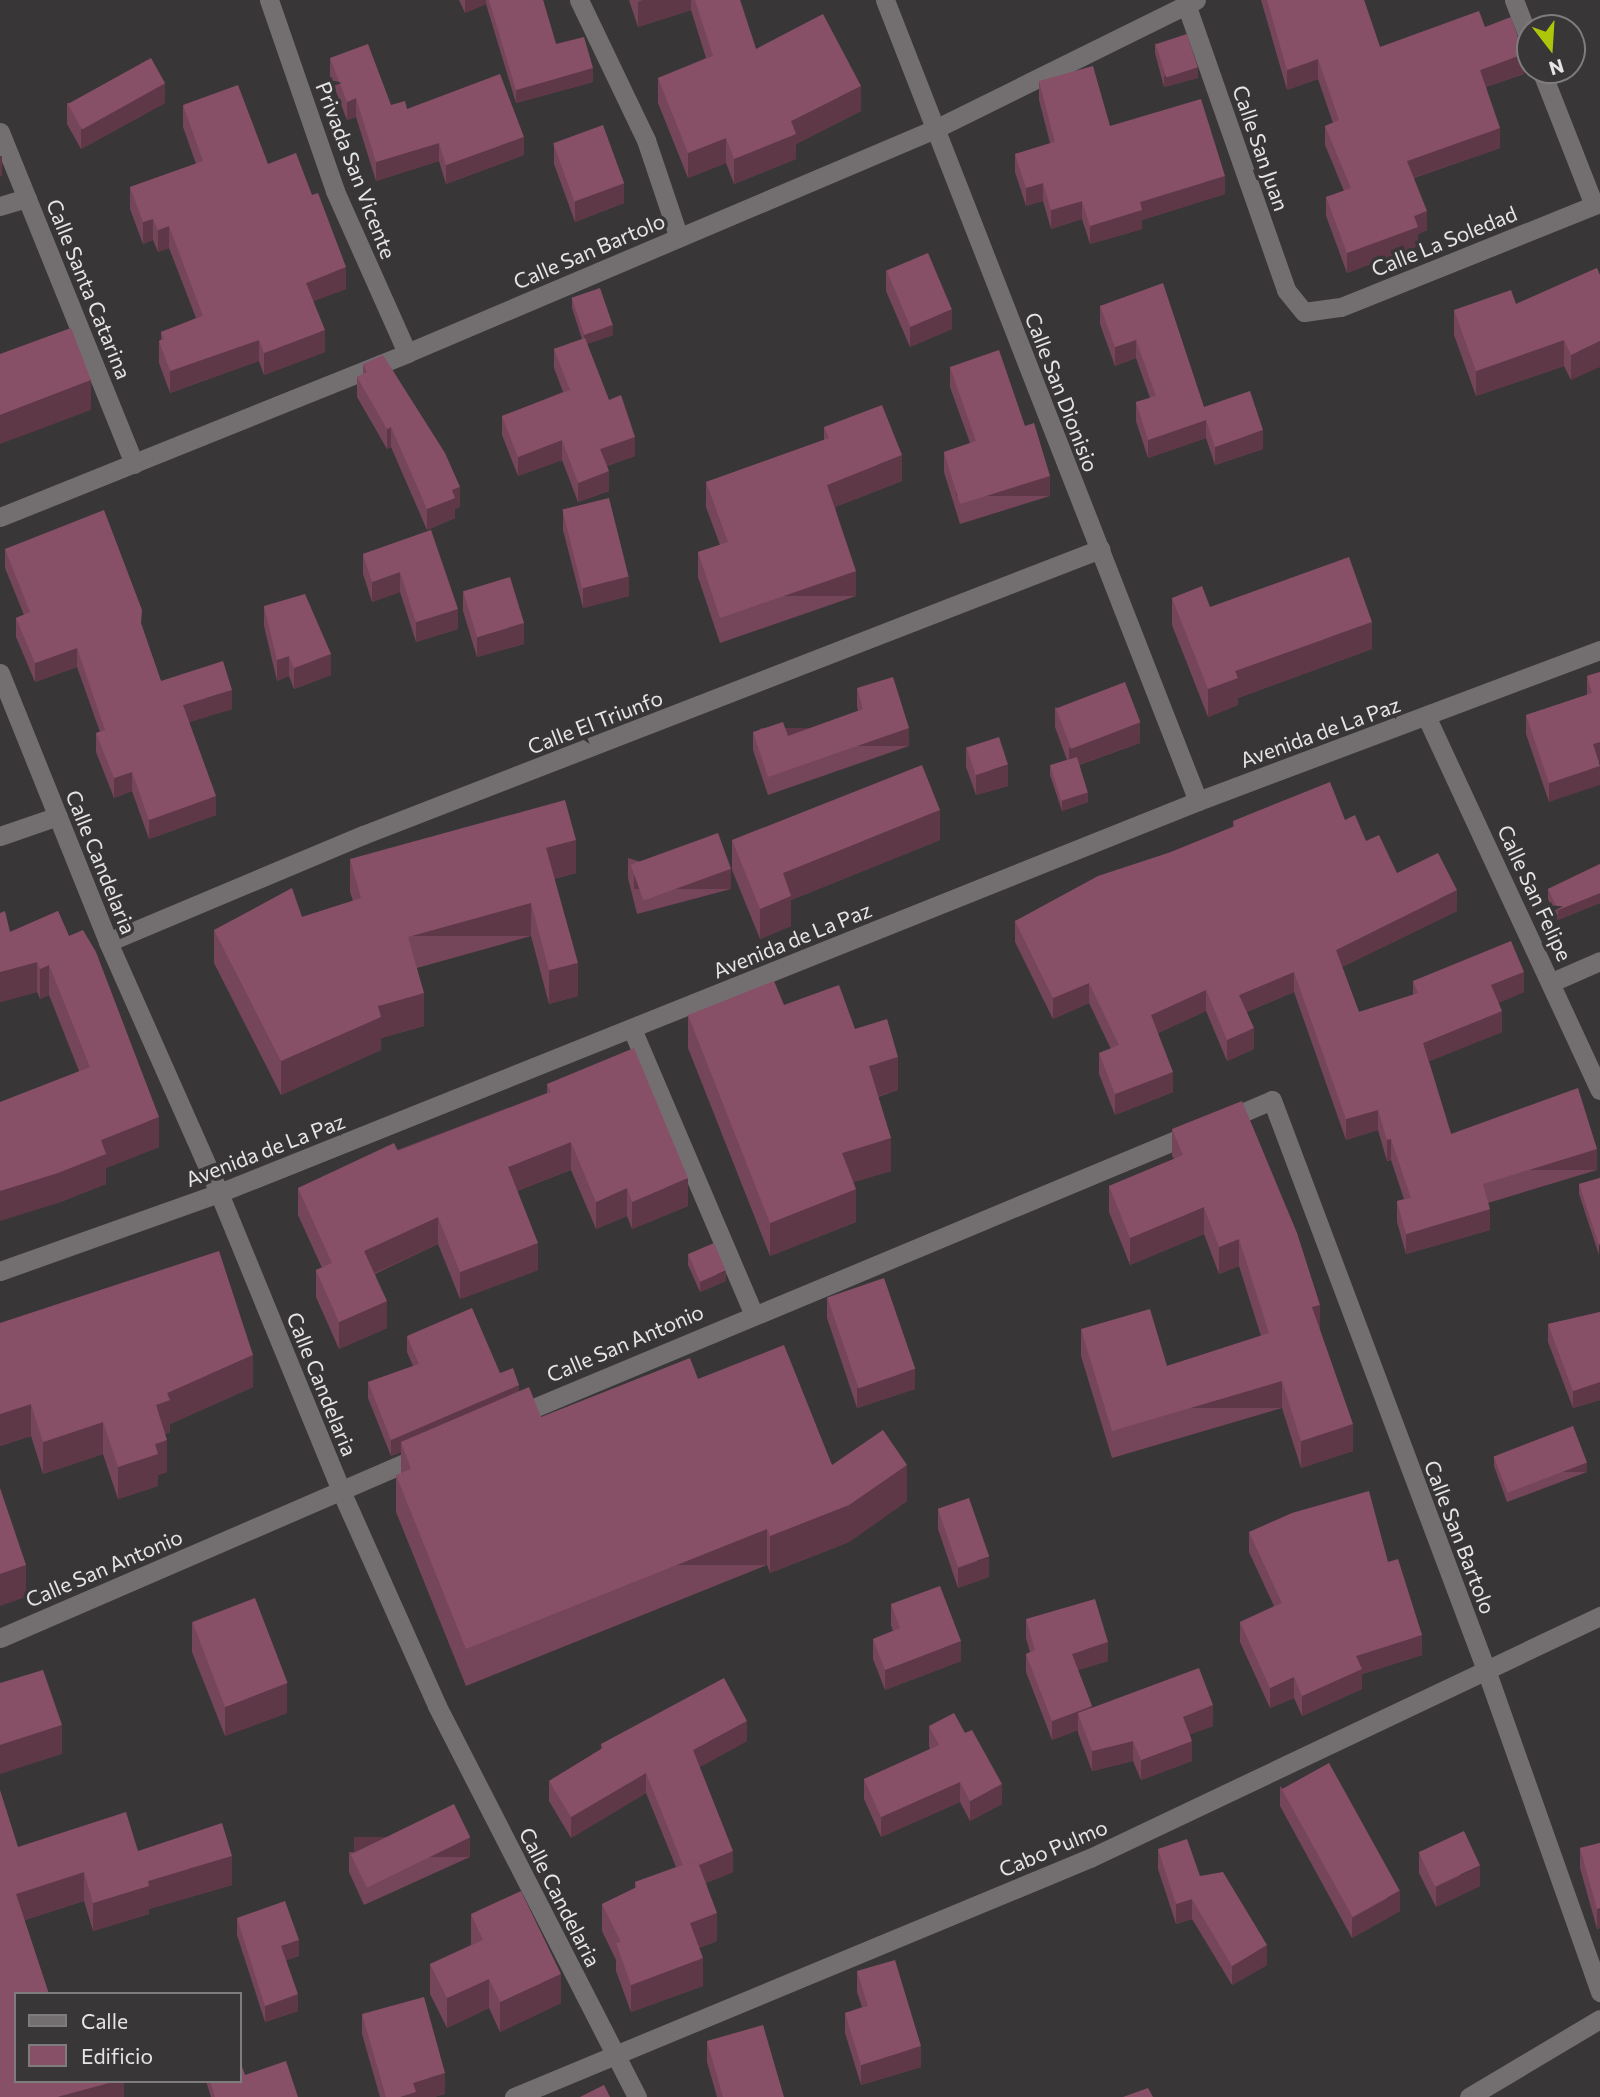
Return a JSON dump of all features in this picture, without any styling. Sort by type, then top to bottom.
[{"type":"street","name":"Privada San Vicente","points":[[269,0],[335,191],[407,353]]},
{"type":"street","points":[[579,0],[646,139],[679,237]]},
{"type":"street","name":"Calle San Dionisio","points":[[885,0],[1198,801]]},
{"type":"street","name":"Calle San Bartolo","points":[[0,517],[407,353],[935,129],[1191,2]]},
{"type":"street","name":"Calle San Juan","points":[[1191,2],[1286,289],[1304,312]]},
{"type":"street","points":[[1547,84],[1597,204]]},
{"type":"street","name":"Calle Santa Catarina","points":[[0,132],[134,464]]},
{"type":"street","points":[[0,206],[27,198]]},
{"type":"street","name":"Calle La Soledad","points":[[1304,312],[1321,313],[1341,307],[1597,204]]},
{"type":"street","name":"Calle El Triunfo","points":[[108,942],[363,835],[1100,549]]},
{"type":"street","name":"Avenida de La Paz","points":[[0,1271],[219,1193],[1198,801],[1427,718],[1600,650]]},
{"type":"street","name":"Calle Candelaria","points":[[0,673],[108,942],[219,1193],[341,1491],[438,1706],[638,2097]]},
{"type":"street","name":"Calle San Felipe","points":[[1427,718],[1600,1090]]},
{"type":"street","points":[[0,836],[58,816]]},
{"type":"street","points":[[1552,982],[1600,961]]},
{"type":"street","points":[[632,1029],[753,1314]]},
{"type":"street","name":"Calle San Bartolo","points":[[1272,1100],[1485,1667],[1600,1992]]},
{"type":"street","name":"Calle San Antonio","points":[[489,1427],[753,1314],[1272,1100]]},
{"type":"street","name":"Calle San Antonio","points":[[0,1638],[440,1448]]},
{"type":"street","name":"Cabo Pulmo","points":[[514,2097],[614,2053],[1090,1858],[1485,1667],[1600,1616]]},
{"type":"street","points":[[1469,2097],[1600,2019]]},
{"type":"building","points":[[489,0],[543,0],[556,44],[584,37],[593,68],[516,90]]},
{"type":"building","points":[[695,0],[740,0],[756,49],[823,14],[861,86],[791,121],[796,134],[734,159],[726,138],[688,153],[658,78],[713,56]]},
{"type":"building","points":[[1267,0],[1364,0],[1380,47],[1479,11],[1485,27],[1511,17],[1516,31],[1516,57],[1480,70],[1500,128],[1407,161],[1427,211],[1414,216],[1418,227],[1347,253],[1326,197],[1351,188],[1325,126],[1339,120],[1318,59],[1287,70]]},
{"type":"building","points":[[1187,34],[1198,67],[1166,77],[1156,44]]},
{"type":"building","points":[[368,44],[391,105],[405,101],[407,109],[500,74],[524,137],[446,165],[439,143],[376,162],[356,98],[347,102],[330,58]]},
{"type":"building","points":[[151,58],[165,83],[82,129],[68,104]]},
{"type":"building","points":[[1093,66],[1110,126],[1201,99],[1225,176],[1140,202],[1142,210],[1090,226],[1082,201],[1051,210],[1043,183],[1026,188],[1015,154],[1055,142],[1039,81]]},
{"type":"building","points":[[238,85],[268,164],[296,153],[312,195],[318,193],[346,267],[306,283],[325,330],[264,353],[259,340],[170,371],[159,341],[164,339],[161,332],[203,316],[169,226],[158,230],[153,219],[143,222],[130,187],[203,161],[183,105]]},
{"type":"building","points":[[603,125],[624,183],[574,201],[553,143]]},
{"type":"building","points":[[928,253],[952,309],[910,327],[887,271]]},
{"type":"building","points":[[1597,268],[1600,275],[1600,341],[1571,355],[1564,340],[1476,371],[1454,310],[1511,290],[1516,304]]},
{"type":"building","points":[[1163,283],[1204,407],[1250,391],[1263,430],[1215,447],[1206,420],[1148,440],[1136,402],[1156,396],[1136,340],[1115,347],[1100,306]]},
{"type":"building","points":[[600,288],[613,325],[584,335],[572,298]]},
{"type":"building","points":[[71,328],[91,380],[0,415],[0,354]]},
{"type":"building","points":[[585,338],[609,400],[621,395],[635,437],[600,449],[609,471],[578,483],[562,440],[518,457],[502,416],[570,390],[554,349]]},
{"type":"building","points":[[999,350],[1025,426],[1034,423],[1050,476],[960,504],[944,452],[976,441],[950,367]]},
{"type":"building","points":[[383,355],[445,453],[460,487],[452,490],[455,498],[427,509],[391,427],[387,429],[357,377],[367,372],[363,364]]},
{"type":"building","points":[[882,405],[902,455],[827,485],[856,571],[720,618],[698,552],[728,542],[706,482],[829,438],[824,427]]},
{"type":"building","points":[[609,498],[629,577],[582,588],[562,510]]},
{"type":"building","points":[[104,510],[142,610],[141,623],[161,681],[223,661],[232,690],[183,705],[216,796],[149,820],[132,772],[114,778],[96,733],[105,730],[77,648],[35,663],[16,618],[30,612],[5,549]]},
{"type":"building","points":[[431,530],[458,609],[416,622],[400,572],[372,582],[363,554]]},
{"type":"building","points":[[1349,557],[1372,622],[1235,671],[1238,678],[1208,689],[1172,598],[1202,586],[1210,607]]},
{"type":"building","points":[[510,577],[524,623],[477,637],[463,591]]},
{"type":"building","points":[[305,594],[331,654],[294,668],[289,656],[277,660],[264,606]]},
{"type":"building","points":[[1600,672],[1600,742],[1593,744],[1600,766],[1549,783],[1526,715],[1592,693],[1587,676]]},
{"type":"building","points":[[893,677],[909,728],[768,777],[753,732],[783,722],[788,736],[863,709],[857,688]]},
{"type":"building","points":[[1125,682],[1140,722],[1071,749],[1056,709]]},
{"type":"building","points":[[999,737],[1008,765],[976,775],[967,748]]},
{"type":"building","points":[[1077,757],[1088,792],[1061,801],[1050,765]]},
{"type":"building","points":[[922,765],[940,810],[783,873],[791,896],[760,909],[732,840]]},
{"type":"building","points":[[1330,782],[1345,820],[1355,815],[1366,841],[1379,835],[1397,873],[1438,853],[1457,890],[1336,950],[1359,1012],[1418,993],[1413,981],[1511,941],[1524,972],[1491,985],[1502,1011],[1423,1043],[1451,1134],[1578,1088],[1597,1149],[1483,1184],[1490,1209],[1406,1234],[1397,1201],[1411,1198],[1391,1139],[1387,1140],[1378,1110],[1346,1119],[1294,972],[1239,995],[1254,1028],[1227,1040],[1206,990],[1151,1015],[1173,1072],[1115,1094],[1099,1053],[1119,1045],[1089,983],[1053,998],[1015,921],[1098,876],[1171,852],[1235,826],[1233,821]]},
{"type":"building","points":[[565,800],[576,840],[546,848],[578,963],[549,970],[531,903],[408,937],[424,993],[378,1006],[381,1017],[281,1061],[214,930],[292,888],[302,917],[361,898],[350,859]]},
{"type":"building","points":[[718,833],[731,869],[644,901],[631,865]]},
{"type":"building","points":[[1600,864],[1600,893],[1558,910],[1548,889]]},
{"type":"building","points":[[5,911],[10,932],[58,911],[69,936],[83,930],[96,952],[159,1117],[101,1140],[106,1154],[58,1173],[0,1191],[0,1102],[90,1067],[49,965],[40,969],[37,962],[0,972],[0,913]]},
{"type":"building","points":[[774,981],[784,1005],[839,985],[855,1029],[887,1019],[898,1057],[869,1066],[891,1138],[842,1153],[856,1189],[770,1223],[688,1015]]},
{"type":"building","points":[[634,1048],[688,1178],[632,1202],[627,1188],[596,1202],[571,1142],[508,1167],[538,1243],[460,1272],[438,1217],[364,1251],[387,1301],[339,1322],[316,1270],[332,1263],[298,1188],[394,1143],[398,1151],[551,1092],[547,1084]]},
{"type":"building","points":[[1242,1101],[1297,1233],[1320,1305],[1312,1307],[1353,1424],[1301,1441],[1282,1381],[1112,1431],[1081,1329],[1150,1309],[1167,1366],[1269,1333],[1239,1239],[1219,1247],[1204,1207],[1130,1238],[1109,1186],[1183,1155],[1172,1129]]},
{"type":"building","points":[[1600,1178],[1600,1244],[1599,1245],[1579,1184]]},
{"type":"building","points":[[714,1243],[726,1271],[700,1282],[688,1254]]},
{"type":"building","points":[[219,1251],[253,1355],[167,1393],[170,1400],[156,1405],[167,1440],[155,1444],[158,1454],[118,1467],[103,1422],[43,1442],[31,1404],[0,1414],[0,1323]]},
{"type":"building","points":[[884,1278],[915,1369],[859,1388],[827,1298]]},
{"type":"building","points":[[472,1308],[500,1373],[513,1368],[519,1385],[391,1440],[368,1382],[419,1364],[407,1336]]},
{"type":"building","points":[[1600,1312],[1600,1382],[1573,1391],[1548,1324]]},
{"type":"building","points":[[784,1345],[832,1465],[883,1430],[907,1465],[849,1505],[770,1536],[767,1529],[466,1649],[396,1475],[411,1469],[401,1442],[529,1387],[541,1417],[690,1358],[698,1379]]},
{"type":"building","points":[[1573,1426],[1587,1462],[1508,1493],[1494,1456]]},
{"type":"building","points":[[0,1488],[26,1565],[0,1574]]},
{"type":"building","points":[[1369,1491],[1388,1562],[1398,1559],[1422,1635],[1356,1656],[1362,1669],[1302,1696],[1294,1677],[1270,1688],[1240,1622],[1282,1603],[1249,1532],[1292,1513]]},
{"type":"building","points":[[969,1498],[989,1557],[958,1567],[938,1509]]},
{"type":"building","points":[[940,1586],[961,1641],[885,1670],[873,1639],[900,1628],[891,1604]]},
{"type":"building","points":[[255,1598],[288,1683],[225,1707],[192,1622]]},
{"type":"building","points":[[1095,1599],[1108,1642],[1072,1654],[1092,1706],[1052,1721],[1026,1654],[1035,1650],[1026,1619]]},
{"type":"building","points":[[1199,1668],[1213,1705],[1183,1717],[1192,1741],[1141,1760],[1133,1741],[1092,1751],[1078,1713]]},
{"type":"building","points":[[43,1670],[62,1725],[0,1745],[0,1683]]},
{"type":"building","points":[[724,1678],[747,1721],[693,1750],[733,1851],[699,1865],[697,1860],[683,1865],[646,1773],[571,1817],[549,1781],[603,1748],[601,1744]]},
{"type":"building","points":[[954,1713],[965,1733],[972,1730],[1002,1784],[970,1801],[960,1782],[881,1817],[864,1779],[939,1745],[929,1726]]},
{"type":"building","points":[[1329,1763],[1400,1891],[1353,1917],[1282,1789]]},
{"type":"building","points":[[0,1790],[18,1847],[126,1812],[138,1851],[222,1823],[232,1856],[148,1881],[149,1886],[93,1903],[84,1872],[16,1894],[48,1992],[14,1992],[14,2083],[109,2083],[57,2097],[0,2097]]},
{"type":"building","points":[[454,1804],[470,1837],[367,1888],[351,1854]]},
{"type":"building","points":[[1464,1831],[1480,1865],[1435,1887],[1419,1852]]},
{"type":"building","points":[[1187,1839],[1200,1876],[1223,1872],[1267,1945],[1232,1966],[1192,1899],[1176,1904],[1158,1849]]},
{"type":"building","points":[[1600,1843],[1600,1908],[1597,1909],[1580,1848]]},
{"type":"building","points":[[697,1860],[717,1913],[690,1923],[703,1958],[631,1985],[616,1943],[621,1942],[602,1904],[637,1887],[635,1882]]},
{"type":"building","points":[[521,1891],[561,1974],[500,2002],[489,1979],[447,1998],[430,1964],[483,1940],[471,1914]]},
{"type":"building","points":[[285,1901],[299,1940],[281,1946],[298,1994],[265,2006],[237,1918]]},
{"type":"building","points":[[895,1960],[921,2046],[861,2065],[845,2013],[868,2006],[857,1971]]},
{"type":"building","points":[[424,1997],[445,2073],[413,2083],[416,2092],[400,2097],[386,2097],[362,2014]]},
{"type":"building","points":[[763,2025],[784,2097],[723,2097],[707,2041]]},
{"type":"building","points":[[286,2061],[298,2097],[215,2097],[211,2083],[242,2083],[242,2067],[245,2075]]},
{"type":"building","points":[[604,2085],[610,2097],[580,2097]]},
{"type":"building","points":[[1148,2088],[1153,2097],[1123,2097]]}]
